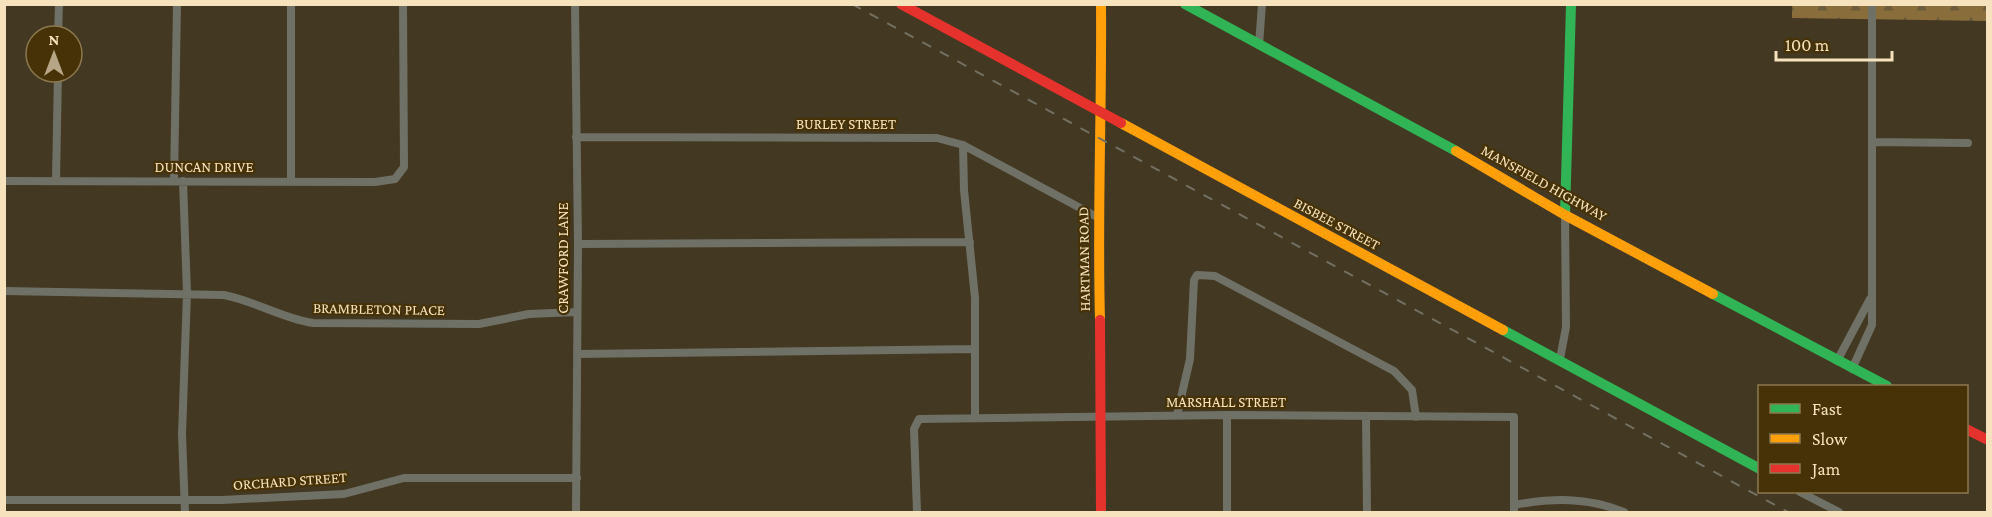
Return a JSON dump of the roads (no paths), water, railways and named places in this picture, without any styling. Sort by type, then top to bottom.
[{"type":"street","points":[[58,24],[59,4]]},
{"type":"street","points":[[174,181],[177,4]]},
{"type":"street","points":[[291,4],[291,181]]},
{"type":"street","name":"DUNCAN DRIVE","points":[[4,181],[386,181],[401,173],[404,166],[403,4]]},
{"type":"street","name":"CRAWFORD LANE","points":[[574,4],[578,244],[576,513]]},
{"type":"street","name":"BISBEE STREET","points":[[901,4],[1102,116],[1560,359],[1758,468]]},
{"type":"street","name":"HARTMAN ROAD","points":[[1101,4],[1102,116],[1098,217],[1102,416],[1101,513]]},
{"type":"street","name":"MANSFIELD HIGHWAY","points":[[1185,4],[1488,169],[1565,214],[1883,385]]},
{"type":"street","points":[[1259,45],[1262,4]]},
{"type":"street","points":[[1560,359],[1566,327],[1565,214],[1570,4]]},
{"type":"street","points":[[1852,369],[1872,325],[1870,299],[1872,4]]},
{"type":"street","points":[[56,180],[58,84]]},
{"type":"street","name":"BURLEY STREET","points":[[576,137],[937,138],[963,145],[1098,217]]},
{"type":"street","points":[[1872,142],[1968,143]]},
{"type":"street","points":[[963,145],[964,190],[975,298],[975,417]]},
{"type":"street","points":[[183,181],[187,293],[182,434],[185,513]]},
{"type":"street","points":[[578,244],[970,242]]},
{"type":"street","points":[[1177,416],[1190,359],[1194,280],[1197,275],[1215,276],[1395,371],[1412,390],[1416,417]]},
{"type":"street","name":"BRAMBLETON PLACE","points":[[4,291],[187,293],[247,299],[290,319],[313,323],[479,324],[529,314],[577,312]]},
{"type":"street","points":[[1837,361],[1870,299]]},
{"type":"street","points":[[577,354],[975,349]]},
{"type":"street","points":[[1227,415],[1227,513]]},
{"type":"street","name":"MARSHALL STREET","points":[[917,513],[916,421],[975,417],[1227,415],[1366,418],[1514,417],[1514,509]]},
{"type":"street","points":[[1366,418],[1367,513]]},
{"type":"street","points":[[1968,430],[1988,440]]},
{"type":"street","name":"ORCHARD STREET","points":[[4,500],[184,500],[336,494],[404,478],[577,478]]},
{"type":"street","points":[[1802,493],[1839,513]]},
{"type":"street","points":[[1514,509],[1566,499],[1595,503],[1624,513]]},
{"type":"railway","points":[[852,4],[1788,512]]}]
